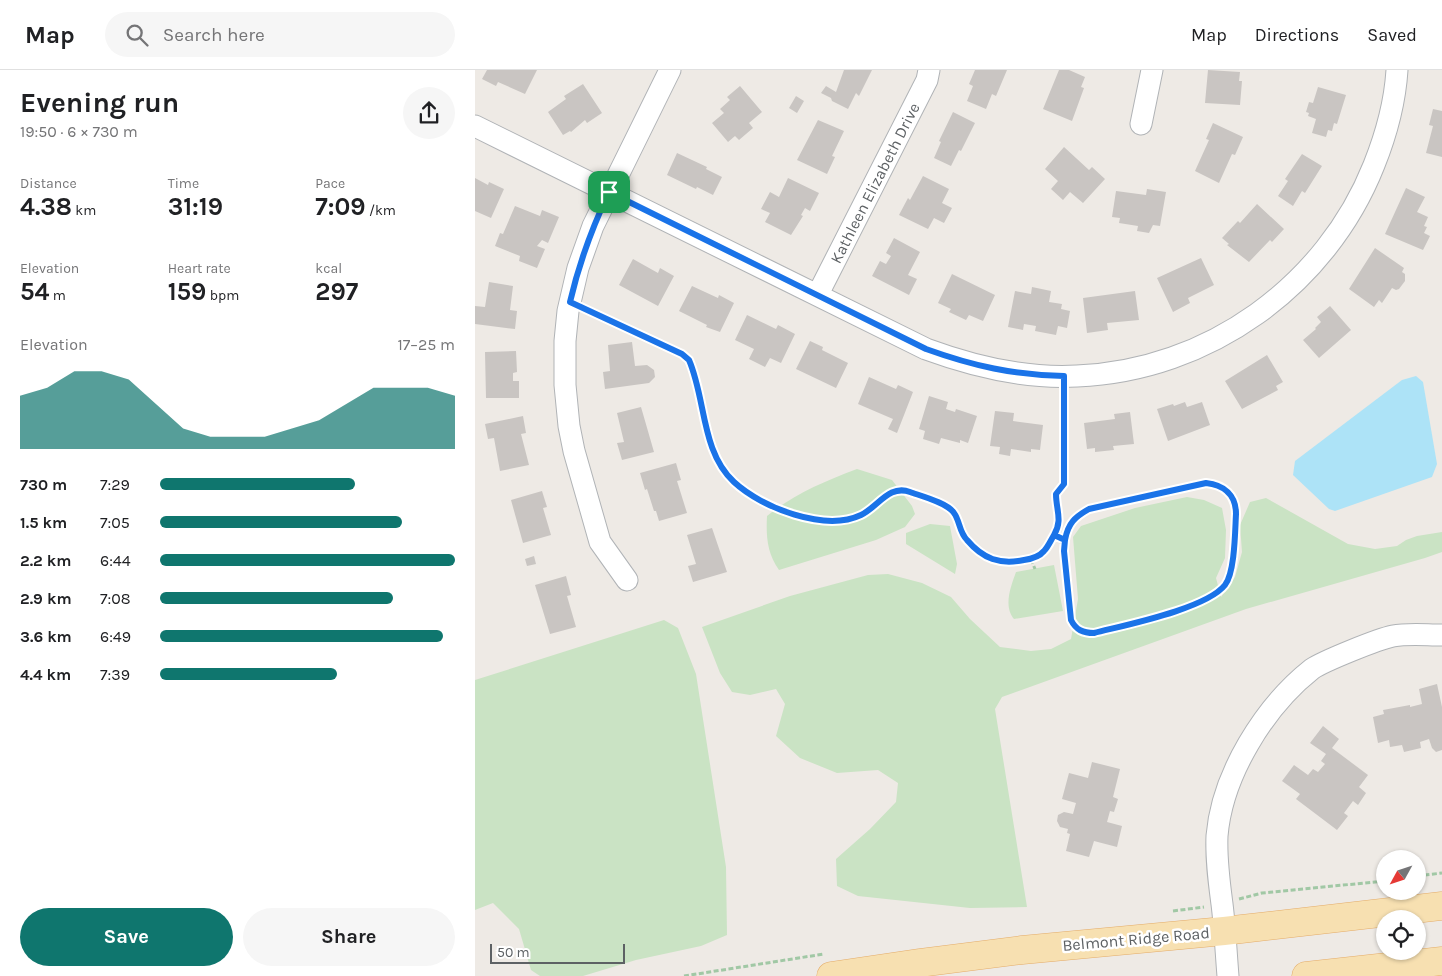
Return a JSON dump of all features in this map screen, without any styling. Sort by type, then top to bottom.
[{"type":"main road","name":"Belmont Ridge Road","points":[[831,976],[919,962],[1022,950],[1224,931],[1442,906]]},
{"type":"main road","points":[[1306,976],[1442,961]]},
{"type":"street","points":[[627,580],[600,542],[569,426],[565,385],[565,341],[570,302],[578,268],[593,226],[670,70]]},
{"type":"street","name":"Kathleen Elizabeth Drive","points":[[819,294],[927,80],[929,70]]},
{"type":"street","points":[[1141,124],[1152,70]]},
{"type":"street","points":[[475,126],[819,294],[926,349],[961,361],[997,370],[1034,376],[1064,376],[1113,373],[1185,354],[1234,329],[1279,298],[1305,273],[1329,245],[1350,214],[1367,182],[1381,148],[1391,112],[1397,70]]},
{"type":"street","points":[[1228,976],[1217,867],[1220,813],[1233,776],[1251,740],[1275,706],[1313,668],[1361,647],[1393,636],[1442,634]]},
{"type":"path","points":[[570,302],[682,354],[689,360],[715,458],[735,482],[751,494],[771,505],[809,518],[845,520],[862,515],[893,491],[906,490],[948,507],[954,513],[959,529],[966,540],[990,559],[1007,563],[1031,559],[1045,550],[1060,522],[1056,494],[1064,484],[1064,376]]},
{"type":"path","points":[[1206,483],[1226,489],[1232,495],[1236,506],[1231,571],[1225,585],[1202,602],[1094,633],[1087,633],[1075,627],[1071,620],[1064,551],[1065,540],[1070,523],[1076,516],[1089,509],[1206,483]]},
{"type":"path","points":[[1054,535],[1065,540]]},
{"type":"path","points":[[1031,559],[1035,569]]},
{"type":"path","points":[[1426,875],[1442,873]]},
{"type":"green space","points":[[857,469],[892,480],[912,506],[915,514],[905,527],[876,540],[779,570],[768,544],[767,516],[810,489]]},
{"type":"green space","points":[[1187,497],[1204,500],[1222,508],[1226,530],[1225,558],[1216,578],[1221,597],[1235,577],[1242,552],[1240,525],[1250,502],[1266,498],[1348,544],[1375,549],[1397,546],[1417,536],[1442,532],[1442,552],[1246,609],[1002,697],[995,709],[1027,907],[970,908],[858,896],[837,886],[836,859],[870,829],[896,802],[898,783],[878,770],[837,773],[800,758],[776,736],[785,704],[776,689],[750,695],[732,692],[720,673],[702,627],[790,596],[868,575],[888,574],[922,583],[951,597],[970,619],[1000,647],[1031,651],[1051,649],[1071,639],[1078,599],[1073,537],[1081,526],[1135,508]]},
{"type":"green space","points":[[930,524],[950,526],[957,564],[955,574],[906,544],[906,533]]},
{"type":"green space","points":[[1054,565],[1063,611],[1014,619],[1008,602],[1016,572]]},
{"type":"green space","points":[[664,620],[678,628],[696,674],[726,867],[727,935],[701,946],[636,960],[583,976],[540,976],[531,970],[519,929],[493,903],[475,910],[475,680]]},
{"type":"water","points":[[1416,376],[1423,382],[1437,464],[1432,477],[1335,511],[1329,509],[1293,475],[1295,461],[1402,380]]},
{"type":"building","points":[[487,70],[537,70],[525,94],[498,82],[496,86],[482,79]]},
{"type":"building","points":[[844,70],[872,70],[859,96],[856,93],[848,109],[821,93],[826,86],[836,92]]},
{"type":"building","points":[[975,70],[1007,70],[996,96],[992,94],[986,109],[967,101],[973,86],[969,84]]},
{"type":"building","points":[[1059,70],[1069,70],[1085,77],[1081,87],[1084,88],[1072,121],[1043,109]]},
{"type":"building","points":[[1208,70],[1240,72],[1239,81],[1242,81],[1240,105],[1205,103]]},
{"type":"building","points":[[583,84],[602,113],[587,123],[585,120],[571,132],[563,135],[548,112],[566,99],[564,96]]},
{"type":"building","points":[[740,86],[762,112],[749,123],[753,128],[739,140],[735,136],[728,142],[712,123],[724,113],[720,109],[730,100],[727,97]]},
{"type":"building","points":[[1318,87],[1346,95],[1337,124],[1334,123],[1332,131],[1328,130],[1326,137],[1312,133],[1316,119],[1308,116],[1309,113],[1306,112],[1309,102],[1313,103]]},
{"type":"building","points":[[796,96],[804,101],[797,113],[789,108]]},
{"type":"building","points":[[1433,109],[1442,111],[1442,157],[1426,153],[1433,126],[1429,125]]},
{"type":"building","points":[[953,112],[975,123],[951,166],[934,158],[941,142],[939,141]]},
{"type":"building","points":[[818,120],[844,131],[832,156],[835,157],[827,174],[797,160]]},
{"type":"building","points":[[1213,123],[1243,137],[1235,155],[1232,154],[1219,183],[1195,171],[1209,140],[1206,139]]},
{"type":"building","points":[[1064,147],[1089,170],[1092,167],[1105,179],[1083,203],[1070,192],[1063,200],[1051,189],[1058,181],[1045,169]]},
{"type":"building","points":[[677,153],[707,167],[706,169],[722,177],[713,195],[667,175]]},
{"type":"building","points":[[1302,154],[1322,166],[1305,193],[1302,191],[1293,206],[1278,196],[1288,181],[1285,179]]},
{"type":"building","points":[[923,176],[949,189],[942,203],[952,208],[944,223],[934,218],[928,229],[899,215],[908,198],[910,200]]},
{"type":"building","points":[[475,178],[488,185],[489,182],[504,189],[491,218],[475,211]]},
{"type":"building","points":[[788,178],[819,193],[810,211],[805,208],[801,215],[803,216],[791,235],[765,222],[770,213],[761,209],[770,192],[779,197]]},
{"type":"building","points":[[1406,188],[1425,197],[1417,212],[1428,217],[1424,226],[1427,227],[1424,233],[1430,236],[1423,250],[1385,234]]},
{"type":"building","points":[[1147,189],[1166,192],[1160,226],[1153,225],[1149,233],[1137,231],[1138,226],[1119,223],[1120,218],[1112,217],[1116,191],[1146,195]]},
{"type":"building","points":[[1257,204],[1284,229],[1272,242],[1270,240],[1249,262],[1227,245],[1229,244],[1222,238],[1238,221],[1240,223]]},
{"type":"building","points":[[515,206],[540,216],[542,210],[559,217],[548,243],[542,240],[537,246],[545,249],[537,268],[519,261],[520,256],[495,246],[500,233],[503,234]]},
{"type":"building","points":[[894,238],[920,252],[908,275],[917,279],[909,295],[872,276],[880,261],[886,264],[891,256],[886,253]]},
{"type":"building","points":[[1375,248],[1404,268],[1402,272],[1405,274],[1405,281],[1399,289],[1392,288],[1382,303],[1379,300],[1374,307],[1349,289]]},
{"type":"building","points":[[1201,258],[1214,285],[1188,298],[1190,303],[1173,312],[1157,278]]},
{"type":"building","points":[[633,259],[658,273],[660,268],[674,276],[658,306],[619,285]]},
{"type":"building","points":[[952,274],[995,295],[983,321],[969,315],[966,320],[949,312],[951,309],[938,303]]},
{"type":"building","points":[[489,282],[513,286],[510,310],[517,311],[515,329],[475,324],[475,306],[485,307]]},
{"type":"building","points":[[692,286],[718,298],[719,295],[734,303],[720,332],[706,327],[707,325],[679,311]]},
{"type":"building","points":[[1032,287],[1051,291],[1049,302],[1062,304],[1061,309],[1070,311],[1067,328],[1058,326],[1056,335],[1035,331],[1036,326],[1024,324],[1023,330],[1008,327],[1015,291],[1031,294]]},
{"type":"building","points":[[1135,291],[1139,320],[1107,323],[1108,330],[1087,333],[1083,298]]},
{"type":"building","points":[[1330,306],[1351,330],[1319,358],[1303,340],[1321,322],[1317,317]]},
{"type":"building","points":[[747,315],[776,329],[778,325],[795,334],[781,363],[770,358],[765,367],[749,359],[754,349],[735,340]]},
{"type":"building","points":[[810,341],[823,347],[822,350],[848,363],[836,388],[796,369]]},
{"type":"building","points":[[632,342],[635,366],[647,365],[654,370],[655,377],[649,383],[605,389],[603,372],[610,371],[608,345]]},
{"type":"building","points":[[516,351],[517,372],[513,373],[513,381],[519,381],[519,398],[486,398],[485,352]]},
{"type":"building","points":[[1267,355],[1283,382],[1276,386],[1278,390],[1242,409],[1225,381]]},
{"type":"building","points":[[869,377],[896,389],[898,385],[913,392],[897,433],[888,429],[893,419],[858,404]]},
{"type":"building","points":[[929,396],[948,402],[946,409],[955,412],[956,409],[977,416],[968,443],[941,438],[939,444],[923,439],[925,431],[919,429]]},
{"type":"building","points":[[1185,402],[1187,407],[1202,402],[1210,425],[1168,441],[1157,409]]},
{"type":"building","points":[[641,407],[654,452],[622,460],[617,443],[624,442],[617,413]]},
{"type":"building","points":[[995,411],[1014,413],[1013,421],[1043,425],[1040,450],[1031,449],[1031,452],[1011,449],[1010,456],[999,454],[1000,447],[990,446]]},
{"type":"building","points":[[1130,412],[1134,444],[1113,446],[1114,450],[1095,452],[1095,448],[1087,449],[1084,423],[1115,419],[1114,414]]},
{"type":"building","points":[[523,416],[526,433],[521,434],[529,465],[500,471],[494,438],[488,439],[485,424]]},
{"type":"building","points":[[676,463],[681,480],[677,481],[687,513],[659,521],[647,489],[645,490],[640,473]]},
{"type":"building","points":[[542,491],[547,507],[543,508],[551,535],[523,543],[511,500]]},
{"type":"building","points":[[712,528],[727,572],[693,582],[688,566],[696,564],[687,535]]},
{"type":"building","points":[[534,556],[536,564],[527,566],[525,559]]},
{"type":"building","points":[[566,576],[571,595],[567,596],[576,627],[550,634],[535,585]]},
{"type":"building","points":[[1437,684],[1442,707],[1442,750],[1436,752],[1432,748],[1429,739],[1420,742],[1421,748],[1404,752],[1402,745],[1390,747],[1389,740],[1378,743],[1373,717],[1384,714],[1383,710],[1422,704],[1419,689]]},
{"type":"building","points":[[1323,726],[1339,739],[1332,748],[1368,775],[1359,787],[1366,793],[1358,805],[1353,801],[1344,813],[1348,816],[1337,830],[1296,799],[1300,794],[1282,781],[1294,765],[1308,775],[1313,769],[1318,772],[1325,764],[1321,761],[1326,754],[1310,743]]},
{"type":"building","points":[[1092,762],[1120,769],[1113,797],[1118,799],[1114,812],[1110,811],[1107,822],[1122,826],[1117,847],[1094,841],[1089,857],[1066,851],[1070,834],[1067,833],[1068,829],[1060,827],[1057,821],[1058,815],[1064,812],[1073,814],[1076,803],[1062,799],[1069,773],[1088,778]]},
{"type":"route","points":[[609,192],[593,226],[578,268],[570,302],[682,354],[689,360],[715,458],[735,482],[751,494],[771,505],[809,518],[845,520],[862,515],[893,491],[906,490],[948,507],[954,513],[959,529],[966,540],[990,559],[1007,563],[1031,559],[1037,556],[1045,550],[1054,535],[1060,538],[1065,540],[1070,523],[1076,516],[1089,509],[1206,483],[1212,484],[1226,489],[1232,495],[1236,506],[1231,571],[1225,585],[1202,602],[1094,633],[1087,633],[1075,627],[1071,620],[1064,551],[1065,540],[1054,535],[1060,522],[1056,494],[1064,484],[1064,376],[1034,376],[997,370],[961,361],[926,349],[819,294],[609,192]]}]
